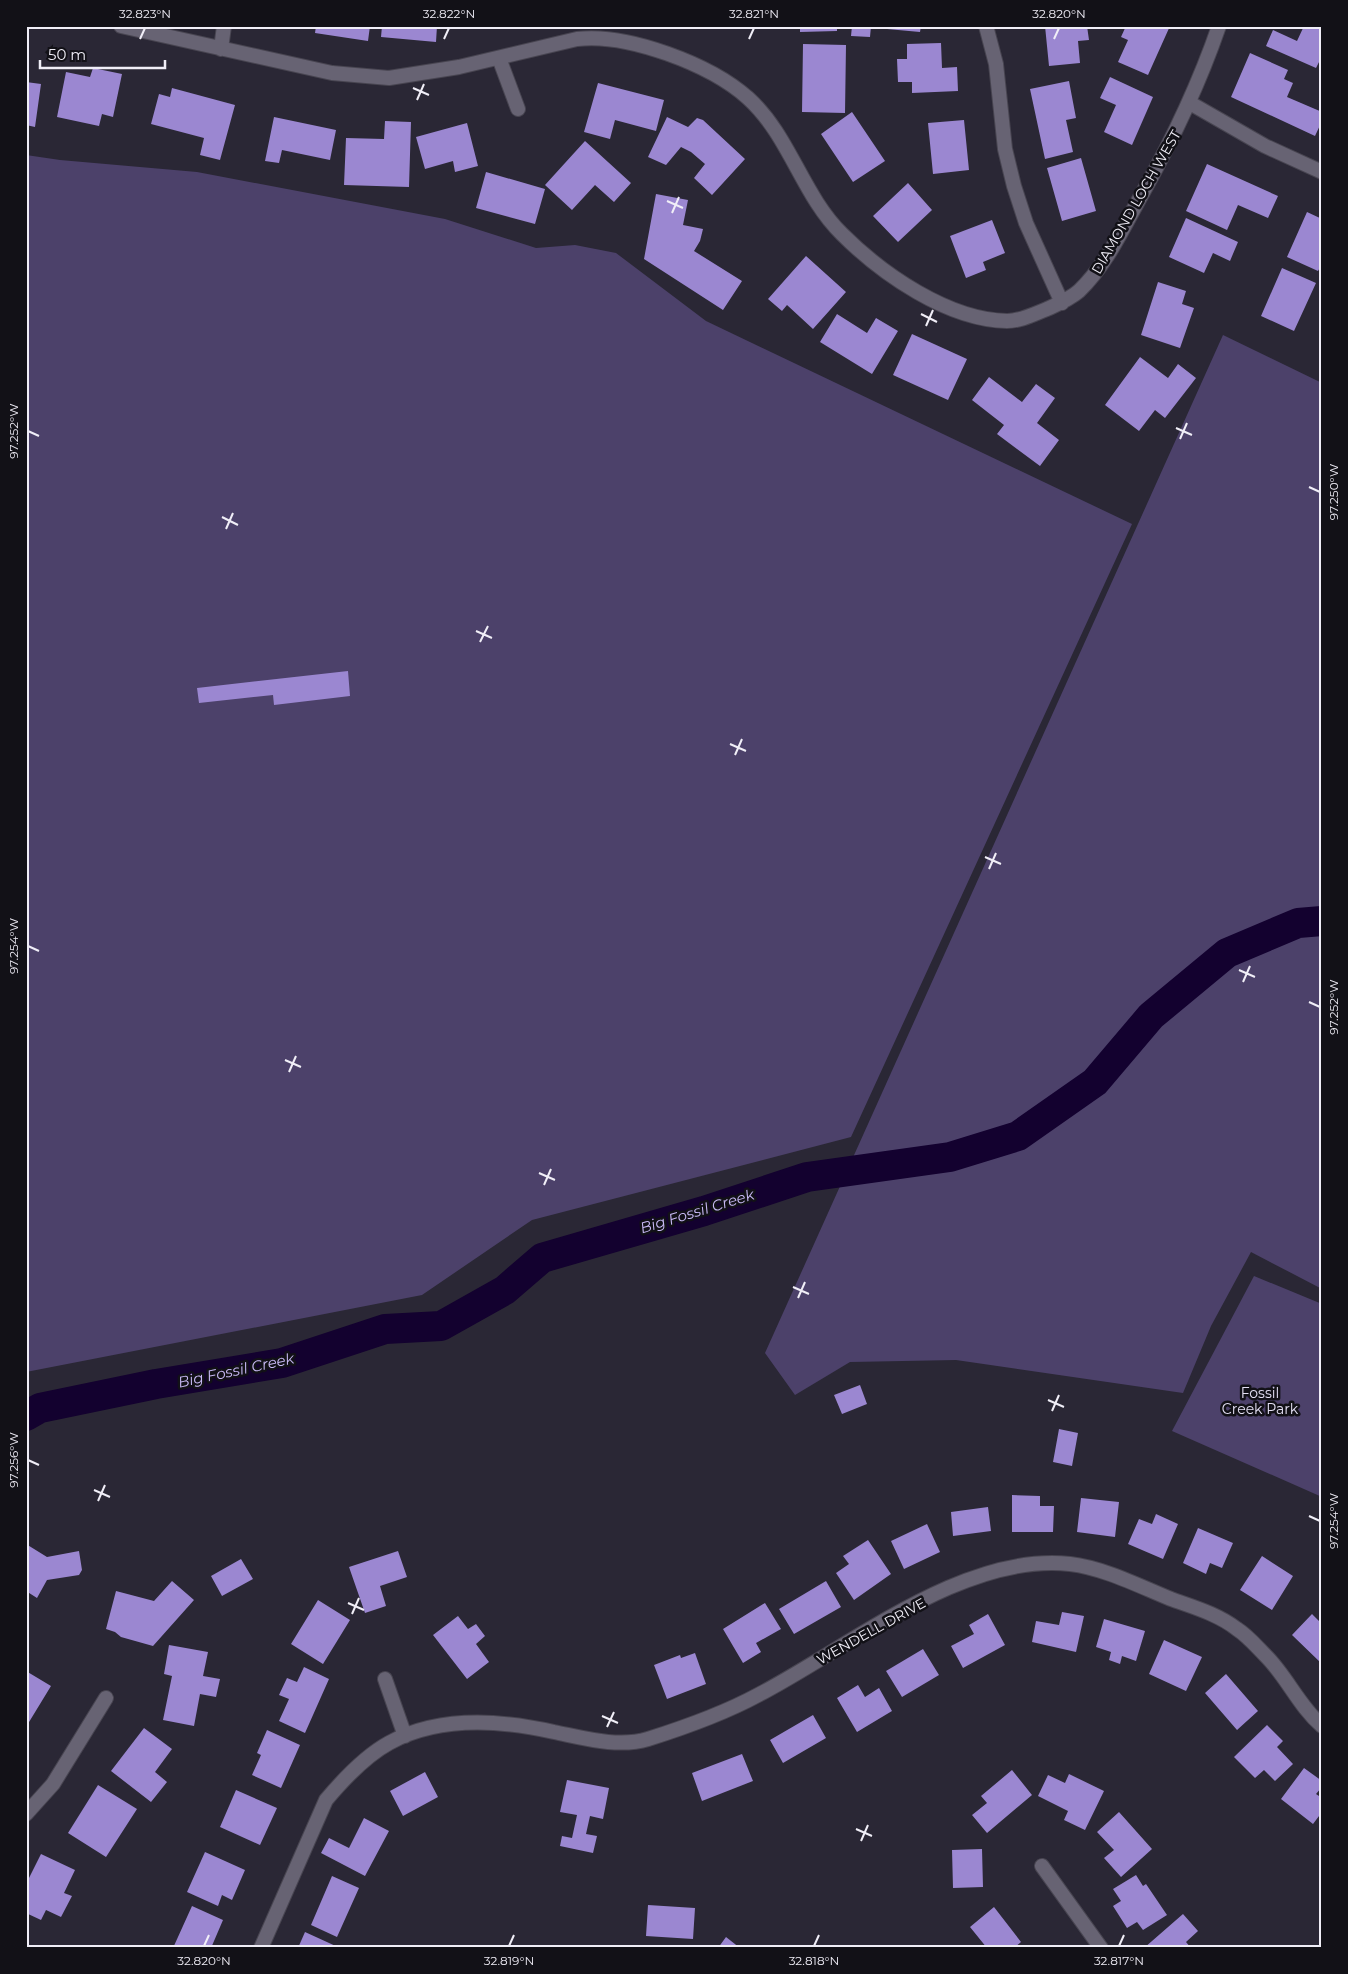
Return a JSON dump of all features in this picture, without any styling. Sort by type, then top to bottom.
[{"type":"street","name":"DIAMOND LOCH WEST","points":[[121,26],[332,74],[389,78],[459,67],[594,37],[639,44],[676,57],[735,86],[751,100],[791,154],[813,197],[826,217],[872,261],[898,280],[952,308],[979,316],[1008,321],[1026,317],[1062,303],[1077,292],[1105,260],[1176,133],[1203,74],[1219,26]]},
{"type":"street","points":[[221,49],[224,26]]},
{"type":"street","points":[[986,26],[996,64],[1005,149],[1014,186],[1026,223],[1062,303]]},
{"type":"street","points":[[499,58],[518,109]]},
{"type":"street","points":[[1190,103],[1265,146],[1322,172]]},
{"type":"street","name":"WENDELL DRIVE","points":[[261,1948],[326,1800],[341,1783],[380,1750],[405,1736],[451,1725],[482,1722],[521,1725],[596,1741],[639,1742],[695,1724],[758,1695],[901,1612],[977,1576],[1022,1564],[1071,1564],[1111,1575],[1217,1617],[1237,1628],[1268,1658],[1312,1718],[1322,1726]]},
{"type":"street","points":[[385,1679],[405,1736]]},
{"type":"street","points":[[26,1814],[53,1784],[106,1698]]},
{"type":"street","points":[[1042,1866],[1101,1948]]},
{"type":"green space","points":[[26,155],[60,160],[197,172],[445,219],[536,248],[575,245],[616,253],[706,321],[1132,524],[851,1137],[532,1220],[422,1295],[26,1372]]},
{"type":"green space","points":[[1223,335],[1322,383],[1322,1289],[1251,1252],[1211,1326],[1183,1393],[956,1360],[850,1362],[795,1395],[765,1353]]},
{"type":"green space","name":"Fossil Creek Park","points":[[1254,1276],[1322,1304],[1322,1497],[1172,1431]]},
{"type":"building","points":[[316,26],[370,26],[368,41],[315,33]]},
{"type":"building","points":[[382,26],[437,26],[436,42],[381,37]]},
{"type":"building","points":[[800,26],[837,26],[837,31],[800,32]]},
{"type":"building","points":[[852,26],[871,26],[870,37],[851,36]]},
{"type":"building","points":[[887,26],[921,26],[920,32],[887,29]]},
{"type":"building","points":[[1045,26],[1087,26],[1089,40],[1078,41],[1080,63],[1049,66]]},
{"type":"building","points":[[1126,26],[1170,26],[1148,75],[1118,62],[1128,40],[1121,37]]},
{"type":"building","points":[[1304,26],[1322,26],[1322,56],[1316,68],[1266,46],[1273,30],[1297,41]]},
{"type":"building","points":[[941,43],[942,68],[957,67],[958,91],[912,93],[912,82],[898,82],[897,59],[907,59],[907,44]]},
{"type":"building","points":[[803,44],[846,45],[845,113],[802,112]]},
{"type":"building","points":[[1250,53],[1288,70],[1284,79],[1293,83],[1287,97],[1322,112],[1322,121],[1315,136],[1231,97]]},
{"type":"building","points":[[93,68],[122,74],[113,117],[102,114],[99,126],[57,117],[66,72],[90,77]]},
{"type":"building","points":[[1110,77],[1153,97],[1132,145],[1104,132],[1116,105],[1100,98]]},
{"type":"building","points":[[1069,81],[1076,118],[1066,120],[1073,152],[1045,159],[1030,89]]},
{"type":"building","points":[[26,82],[41,84],[35,127],[26,125]]},
{"type":"building","points":[[598,83],[664,100],[656,131],[615,120],[610,139],[584,132]]},
{"type":"building","points":[[172,88],[235,105],[220,160],[200,155],[204,138],[151,124],[159,94],[170,97]]},
{"type":"building","points":[[852,112],[885,161],[853,182],[821,134]]},
{"type":"building","points":[[274,117],[336,130],[330,160],[282,150],[279,163],[265,161]]},
{"type":"building","points":[[667,117],[688,127],[697,118],[703,120],[745,159],[712,195],[694,178],[705,164],[691,152],[681,147],[666,165],[648,157]]},
{"type":"building","points":[[964,120],[969,170],[933,174],[928,123]]},
{"type":"building","points":[[385,121],[411,122],[409,187],[344,185],[346,138],[384,139]]},
{"type":"building","points":[[467,123],[478,166],[455,172],[453,161],[425,169],[416,137]]},
{"type":"building","points":[[585,141],[631,183],[614,202],[595,185],[572,210],[545,185]]},
{"type":"building","points":[[1081,158],[1096,211],[1062,221],[1047,168]]},
{"type":"building","points":[[1207,164],[1278,196],[1268,218],[1238,205],[1227,230],[1186,211]]},
{"type":"building","points":[[486,172],[545,189],[535,224],[476,208]]},
{"type":"building","points":[[908,183],[932,210],[898,242],[873,216]]},
{"type":"building","points":[[656,194],[688,200],[683,225],[703,229],[700,241],[694,251],[742,281],[723,310],[644,259]]},
{"type":"building","points":[[1307,212],[1322,219],[1322,264],[1318,271],[1287,257]]},
{"type":"building","points":[[1186,218],[1238,242],[1230,261],[1213,253],[1204,273],[1169,257]]},
{"type":"building","points":[[992,220],[1005,253],[983,262],[986,270],[966,278],[950,236]]},
{"type":"building","points":[[806,256],[846,292],[813,329],[787,305],[782,311],[768,299]]},
{"type":"building","points":[[1282,268],[1316,283],[1294,331],[1261,316]]},
{"type":"building","points":[[1158,282],[1186,291],[1182,304],[1194,308],[1180,348],[1141,335]]},
{"type":"building","points":[[837,314],[867,333],[876,318],[898,331],[872,374],[820,342]]},
{"type":"building","points":[[912,334],[967,359],[948,400],[893,375]]},
{"type":"building","points":[[1140,357],[1168,378],[1178,364],[1196,378],[1165,418],[1155,410],[1139,431],[1105,405]]},
{"type":"building","points":[[989,377],[1022,402],[1036,384],[1055,398],[1037,423],[1059,440],[1040,466],[997,434],[1004,425],[972,400]]},
{"type":"building","points":[[348,671],[350,696],[274,705],[273,695],[199,703],[197,688]]},
{"type":"building","points":[[860,1385],[867,1404],[842,1414],[834,1395]]},
{"type":"building","points":[[1059,1429],[1078,1433],[1072,1466],[1053,1462]]},
{"type":"building","points":[[1012,1495],[1040,1496],[1040,1506],[1054,1506],[1053,1532],[1012,1532]]},
{"type":"building","points":[[1081,1498],[1119,1502],[1115,1537],[1077,1532]]},
{"type":"building","points":[[988,1507],[991,1531],[953,1536],[951,1512]]},
{"type":"building","points":[[1156,1514],[1178,1524],[1163,1559],[1128,1544],[1139,1519],[1152,1524]]},
{"type":"building","points":[[927,1524],[940,1552],[904,1569],[891,1541]]},
{"type":"building","points":[[1198,1528],[1233,1543],[1222,1568],[1210,1563],[1206,1574],[1183,1563]]},
{"type":"building","points":[[868,1540],[891,1574],[854,1600],[836,1573],[849,1564],[843,1556]]},
{"type":"building","points":[[26,1544],[47,1557],[79,1551],[82,1570],[79,1575],[47,1580],[37,1598],[26,1591]]},
{"type":"building","points":[[398,1551],[407,1577],[380,1586],[386,1606],[365,1613],[349,1567]]},
{"type":"building","points":[[1262,1556],[1293,1576],[1272,1610],[1240,1590]]},
{"type":"building","points":[[241,1559],[253,1579],[222,1596],[211,1576]]},
{"type":"building","points":[[172,1581],[194,1600],[153,1646],[121,1637],[115,1632],[106,1629],[116,1591],[154,1601]]},
{"type":"building","points":[[826,1581],[841,1607],[794,1634],[779,1609]]},
{"type":"building","points":[[318,1600],[350,1620],[323,1664],[291,1644]]},
{"type":"building","points":[[765,1603],[781,1629],[756,1643],[761,1652],[743,1663],[723,1629]]},
{"type":"building","points":[[1062,1612],[1084,1616],[1076,1652],[1032,1642],[1036,1621],[1059,1625]]},
{"type":"building","points":[[988,1614],[1005,1645],[963,1668],[951,1646],[974,1634],[969,1625]]},
{"type":"building","points":[[1312,1614],[1322,1624],[1321,1663],[1292,1635]]},
{"type":"building","points":[[458,1616],[468,1629],[476,1624],[485,1636],[476,1644],[489,1662],[467,1679],[433,1635]]},
{"type":"building","points":[[1104,1619],[1145,1631],[1136,1661],[1122,1656],[1120,1664],[1109,1660],[1111,1652],[1096,1647]]},
{"type":"building","points":[[1164,1640],[1202,1657],[1186,1691],[1149,1674]]},
{"type":"building","points":[[169,1645],[208,1652],[203,1676],[220,1679],[216,1697],[200,1694],[194,1726],[163,1720],[172,1676],[164,1674]]},
{"type":"building","points":[[923,1649],[939,1675],[902,1697],[886,1671]]},
{"type":"building","points":[[695,1653],[706,1684],[667,1699],[654,1665],[680,1655],[681,1658]]},
{"type":"building","points":[[304,1667],[329,1679],[305,1733],[279,1721],[289,1699],[279,1695],[287,1678],[297,1682]]},
{"type":"building","points":[[26,1671],[51,1686],[26,1727]]},
{"type":"building","points":[[1226,1674],[1258,1711],[1237,1730],[1205,1693]]},
{"type":"building","points":[[858,1685],[865,1697],[879,1688],[892,1711],[857,1732],[837,1698]]},
{"type":"building","points":[[813,1715],[826,1738],[783,1763],[770,1740]]},
{"type":"building","points":[[1267,1725],[1283,1741],[1277,1747],[1293,1764],[1275,1781],[1264,1770],[1255,1778],[1234,1757]]},
{"type":"building","points":[[144,1728],[172,1749],[155,1772],[167,1782],[151,1802],[111,1771]]},
{"type":"building","points":[[267,1730],[300,1745],[281,1788],[252,1775],[261,1755],[257,1753]]},
{"type":"building","points":[[742,1754],[753,1781],[702,1801],[692,1773]]},
{"type":"building","points":[[1304,1768],[1322,1781],[1322,1787],[1316,1794],[1322,1798],[1322,1812],[1313,1824],[1281,1799]]},
{"type":"building","points":[[1012,1770],[1032,1795],[987,1833],[972,1815],[987,1803],[981,1796]]},
{"type":"building","points":[[425,1772],[438,1797],[403,1816],[390,1791]]},
{"type":"building","points":[[1069,1774],[1104,1791],[1085,1830],[1064,1820],[1068,1811],[1038,1796],[1048,1775],[1065,1783]]},
{"type":"building","points":[[567,1780],[609,1788],[603,1819],[590,1816],[586,1834],[597,1836],[593,1853],[560,1846],[562,1836],[572,1838],[577,1815],[560,1812]]},
{"type":"building","points":[[98,1785],[137,1809],[106,1857],[68,1833]]},
{"type":"building","points":[[236,1790],[277,1808],[260,1845],[220,1827]]},
{"type":"building","points":[[1119,1812],[1152,1849],[1121,1877],[1104,1858],[1114,1850],[1097,1832]]},
{"type":"building","points":[[364,1818],[389,1831],[365,1876],[321,1853],[329,1838],[349,1848]]},
{"type":"building","points":[[982,1849],[983,1887],[953,1888],[952,1850]]},
{"type":"building","points":[[205,1852],[245,1870],[232,1900],[222,1895],[218,1906],[187,1892]]},
{"type":"building","points":[[41,1854],[75,1870],[64,1893],[72,1896],[61,1917],[46,1910],[41,1920],[26,1913],[26,1884]]},
{"type":"building","points":[[1136,1875],[1143,1886],[1146,1884],[1167,1915],[1143,1930],[1137,1922],[1127,1928],[1113,1906],[1121,1901],[1113,1889]]},
{"type":"building","points":[[332,1876],[359,1888],[337,1937],[311,1925]]},
{"type":"building","points":[[648,1905],[695,1908],[693,1939],[646,1936]]},
{"type":"building","points":[[192,1906],[223,1920],[211,1948],[173,1948]]},
{"type":"building","points":[[994,1907],[1021,1942],[1014,1948],[987,1948],[970,1927]]},
{"type":"building","points":[[1183,1914],[1198,1931],[1186,1942],[1191,1948],[1144,1948]]},
{"type":"building","points":[[305,1932],[340,1948],[298,1948]]},
{"type":"building","points":[[726,1937],[740,1948],[718,1948]]},
{"type":"waterway","name":"Big Fossil Creek","points":[[26,1416],[40,1408],[156,1384],[282,1363],[385,1329],[441,1326],[505,1290],[542,1258],[704,1211],[807,1177],[950,1157],[1018,1136],[1095,1082],[1151,1016],[1227,953],[1298,923],[1322,921]]}]
